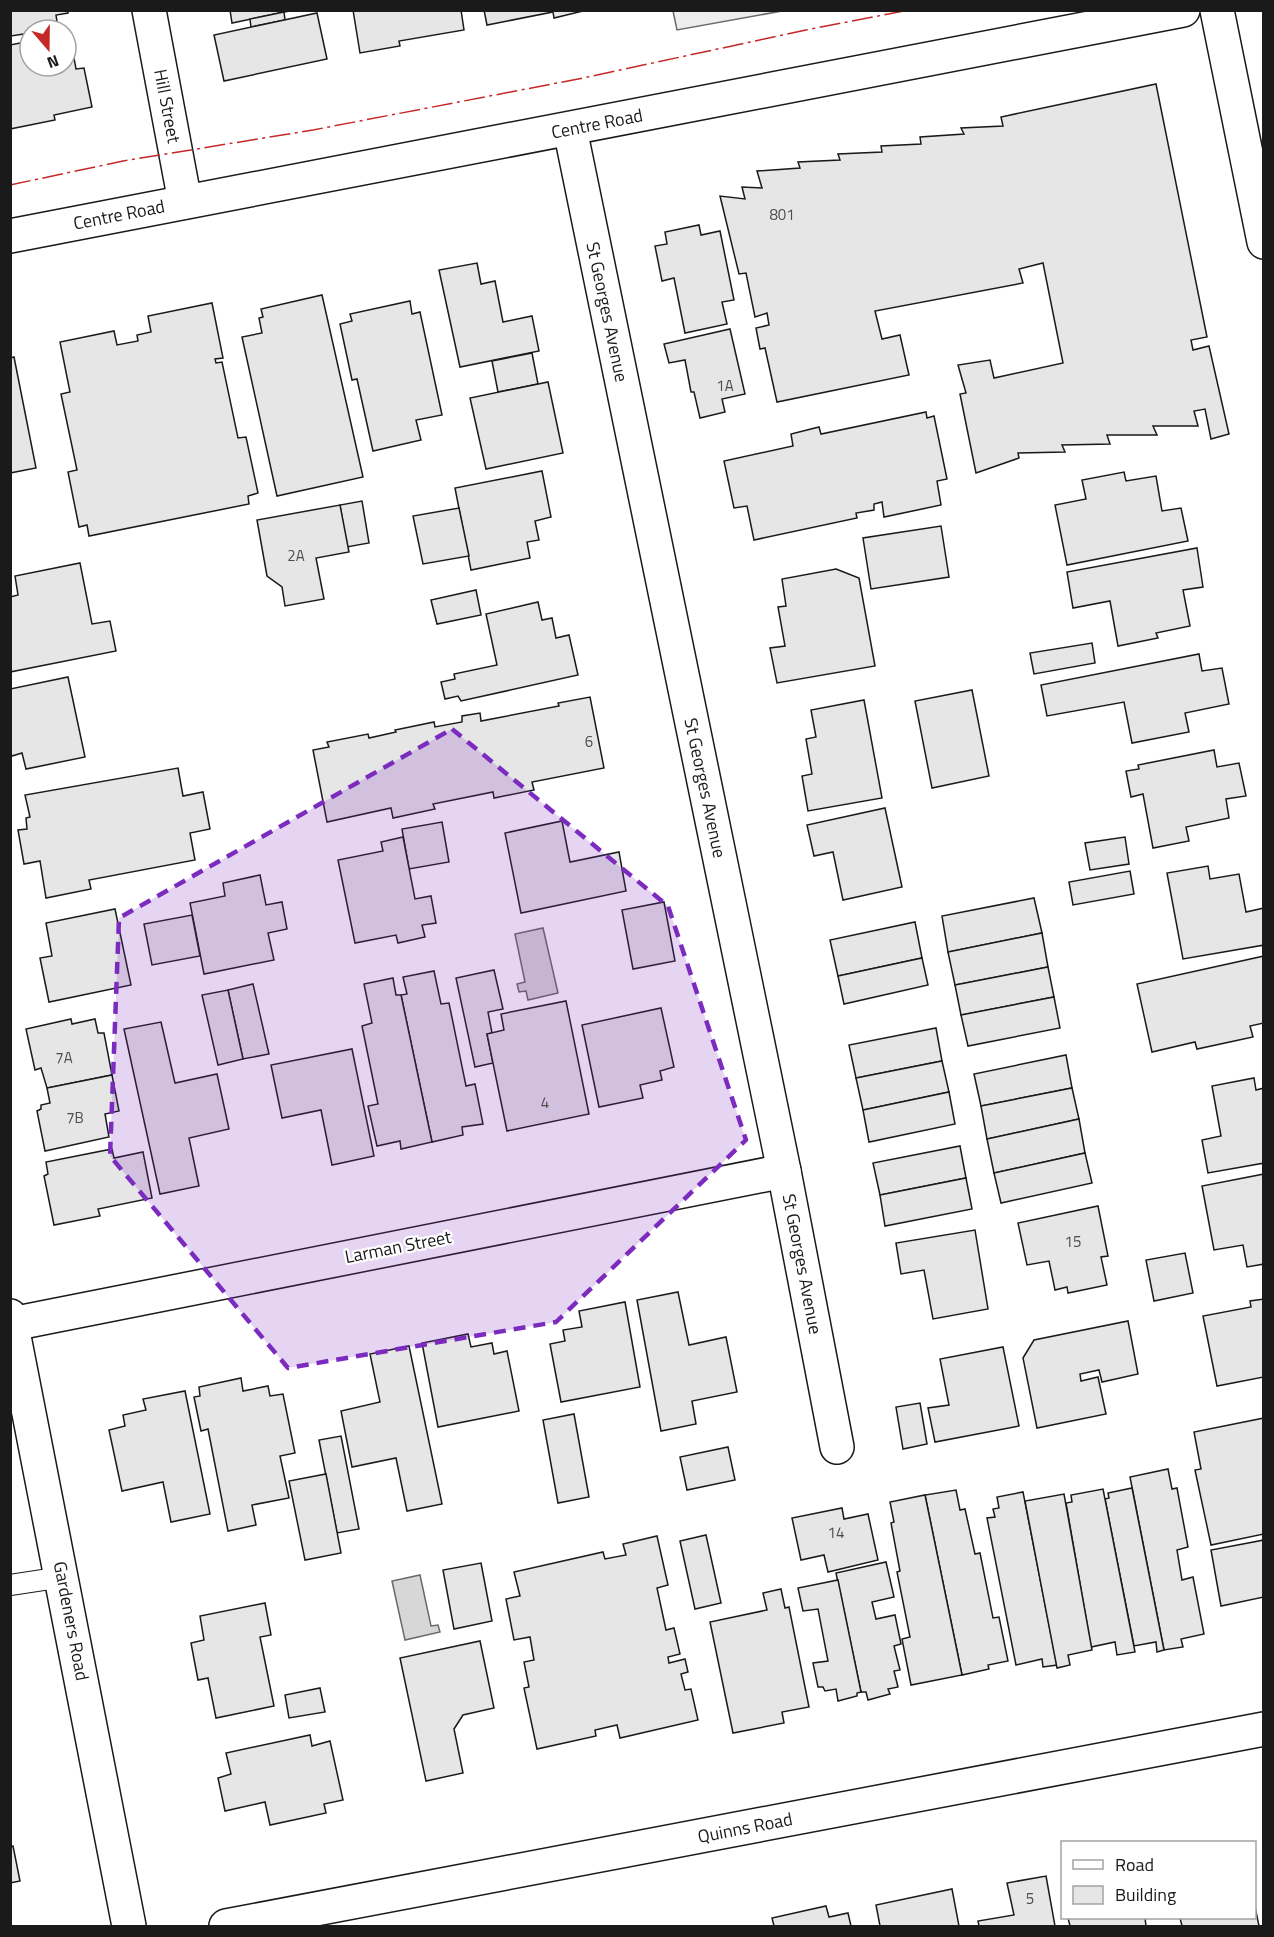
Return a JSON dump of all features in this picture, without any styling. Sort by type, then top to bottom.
[{"type":"street","name":"Hill Street","points":[[149,10],[185,202]]},
{"type":"street","name":"Centre Road","points":[[10,236],[1183,10]]},
{"type":"street","points":[[1217,10],[1263,242]]},
{"type":"street","name":"St Georges Avenue","points":[[570,129],[784,1171],[837,1447]]},
{"type":"street","name":"Larman Street","points":[[11,1320],[784,1171]]},
{"type":"street","name":"Gardeners Road","points":[[11,1320],[63,1577],[129,1926]]},
{"type":"street","name":"Quinns Road","points":[[226,1926],[1263,1729]]},
{"type":"lane","points":[[10,1586],[63,1577]]},
{"type":"highlighted area","points":[[452,729],[668,906],[746,1140],[556,1322],[288,1368],[110,1156],[119,918]]},
{"type":"shaded area","points":[[782,10],[677,30],[673,11]]},
{"type":"shaded area","points":[[543,928],[558,993],[528,1000],[526,991],[519,992],[517,984],[525,982],[515,934]]},
{"type":"shaded area","points":[[420,1575],[431,1626],[438,1625],[440,1632],[405,1640],[392,1581]]},
{"type":"building","points":[[10,10],[68,10],[68,13],[56,15],[56,18],[18,18],[18,35],[11,36]]},
{"type":"building","points":[[230,10],[294,10],[232,23]]},
{"type":"building","points":[[353,10],[461,10],[464,30],[399,41],[400,46],[360,53]]},
{"type":"building","points":[[484,10],[587,10],[554,18],[553,12],[487,25]]},
{"type":"building","points":[[284,12],[285,20],[251,27],[250,19]]},
{"type":"building","points":[[317,13],[327,59],[224,81],[214,35]]},
{"type":"building","points":[[18,43],[18,78],[78,78],[78,69],[84,68],[92,107],[54,115],[55,120],[10,129],[10,45]]},
{"type":"building","points":[[1156,84],[1207,337],[1191,340],[1193,350],[1209,346],[1229,434],[1211,439],[1205,409],[1194,411],[1198,426],[1153,426],[1157,435],[1107,435],[1110,444],[1062,445],[1065,452],[1018,453],[1019,458],[976,473],[960,394],[966,393],[958,365],[990,360],[994,378],[1063,363],[1043,263],[1019,269],[1023,283],[875,311],[882,339],[900,335],[909,375],[777,402],[765,348],[760,349],[756,328],[769,325],[767,313],[755,317],[746,273],[739,274],[720,196],[745,199],[742,187],[762,188],[757,171],[800,168],[798,162],[840,160],[838,154],[882,152],[881,146],[921,144],[920,137],[964,134],[961,128],[1003,126],[1001,117]]},
{"type":"building","points":[[699,225],[701,235],[720,231],[734,300],[722,302],[727,324],[685,333],[674,278],[662,281],[655,246],[667,244],[665,232]]},
{"type":"building","points":[[477,263],[481,284],[495,281],[503,322],[532,316],[539,351],[460,367],[439,270]]},
{"type":"building","points":[[322,295],[363,477],[277,496],[242,337],[262,333],[259,318],[263,317],[261,309]]},
{"type":"building","points":[[410,301],[412,314],[420,312],[442,415],[416,420],[421,440],[373,451],[357,379],[352,380],[340,324],[352,321],[350,314]]},
{"type":"building","points":[[212,303],[223,358],[215,359],[216,363],[222,362],[238,438],[246,437],[258,493],[248,496],[249,504],[89,536],[87,525],[79,527],[68,472],[77,470],[61,394],[70,392],[60,342],[114,331],[117,345],[138,341],[137,335],[151,332],[148,316]]},
{"type":"building","points":[[730,329],[745,394],[722,399],[725,412],[700,418],[694,392],[691,392],[685,360],[669,363],[664,344]]},
{"type":"building","points":[[532,353],[538,384],[498,392],[492,361]]},
{"type":"building","points":[[14,357],[36,468],[10,473],[10,358]]},
{"type":"building","points":[[548,382],[563,453],[486,469],[470,398]]},
{"type":"building","points":[[926,412],[927,418],[934,416],[947,479],[937,481],[941,505],[884,517],[882,502],[874,504],[874,510],[856,513],[857,518],[754,540],[747,506],[734,508],[724,461],[793,446],[791,434],[819,427],[821,434]]},
{"type":"building","points":[[542,471],[551,517],[535,521],[539,540],[527,542],[530,558],[471,570],[455,488]]},
{"type":"building","points":[[1124,472],[1126,481],[1156,476],[1162,511],[1181,508],[1188,541],[1067,565],[1055,505],[1086,499],[1082,480]]},
{"type":"building","points":[[362,501],[369,543],[347,547],[340,505]]},
{"type":"building","points":[[340,505],[349,552],[316,558],[324,599],[285,606],[282,587],[267,576],[257,520]]},
{"type":"building","points":[[459,508],[469,556],[423,564],[413,516]]},
{"type":"building","points":[[941,526],[949,577],[871,589],[863,538]]},
{"type":"building","points":[[1197,548],[1203,587],[1183,590],[1190,626],[1156,633],[1158,638],[1118,646],[1110,601],[1073,608],[1067,572]]},
{"type":"building","points":[[80,563],[92,624],[110,621],[116,651],[10,672],[10,597],[18,595],[15,576]]},
{"type":"building","points":[[836,569],[859,578],[875,666],[777,683],[770,648],[785,646],[778,607],[786,606],[782,579]]},
{"type":"building","points":[[476,590],[481,615],[437,624],[431,600]]},
{"type":"building","points":[[538,602],[542,620],[552,618],[556,638],[569,635],[578,675],[461,701],[458,696],[445,699],[441,682],[455,679],[454,674],[497,665],[486,614]]},
{"type":"building","points":[[1092,643],[1095,663],[1034,674],[1030,653]]},
{"type":"building","points":[[1199,654],[1202,671],[1222,668],[1229,704],[1185,713],[1189,732],[1132,743],[1124,702],[1047,716],[1041,685]]},
{"type":"building","points":[[68,677],[85,757],[26,769],[22,753],[12,756],[10,751],[10,689]]},
{"type":"building","points":[[972,690],[989,776],[932,788],[915,701]]},
{"type":"building","points":[[590,697],[604,768],[532,782],[534,790],[494,798],[493,792],[433,804],[435,809],[393,818],[391,808],[327,822],[313,750],[329,747],[327,742],[368,734],[369,738],[434,722],[435,727],[462,722],[462,716],[480,713],[481,721],[559,706],[558,703]]},
{"type":"building","points":[[864,700],[882,798],[808,811],[802,776],[812,774],[806,739],[816,737],[811,710]]},
{"type":"building","points":[[1214,750],[1217,767],[1239,763],[1246,796],[1226,799],[1229,818],[1186,827],[1189,841],[1153,848],[1143,794],[1131,797],[1126,771],[1139,769],[1138,765]]},
{"type":"building","points":[[178,768],[183,796],[203,792],[210,829],[190,833],[195,860],[89,880],[91,889],[46,898],[40,861],[24,864],[18,830],[27,829],[26,818],[30,817],[25,795]]},
{"type":"building","points":[[885,808],[902,887],[843,900],[833,852],[814,856],[807,825]]},
{"type":"building","points":[[562,821],[570,862],[619,852],[626,891],[521,913],[505,833]]},
{"type":"building","points":[[442,822],[449,862],[409,869],[402,829]]},
{"type":"building","points":[[403,837],[415,899],[431,896],[436,923],[422,925],[425,937],[398,943],[396,935],[355,943],[338,860],[383,851],[381,842]]},
{"type":"building","points":[[1125,837],[1129,864],[1090,870],[1085,843]]},
{"type":"building","points":[[1208,866],[1210,879],[1239,874],[1246,912],[1264,908],[1264,945],[1183,959],[1167,873]]},
{"type":"building","points":[[1130,871],[1134,894],[1073,905],[1069,882]]},
{"type":"building","points":[[260,875],[266,905],[282,902],[287,929],[268,933],[274,960],[204,974],[190,903],[225,896],[223,883]]},
{"type":"building","points":[[1034,898],[1042,933],[948,952],[942,916]]},
{"type":"building","points":[[664,902],[675,961],[633,969],[622,910]]},
{"type":"building","points":[[115,909],[131,985],[49,1002],[40,958],[52,956],[46,923]]},
{"type":"building","points":[[192,915],[200,956],[152,965],[144,924]]},
{"type":"building","points":[[915,922],[922,958],[838,976],[830,940]]},
{"type":"building","points":[[1042,933],[1048,967],[955,985],[948,952]]},
{"type":"building","points":[[1264,956],[1264,1023],[1250,1026],[1253,1037],[1197,1049],[1195,1042],[1152,1052],[1137,984]]},
{"type":"building","points":[[922,958],[928,985],[844,1004],[838,976]]},
{"type":"building","points":[[1048,967],[1054,997],[961,1015],[955,985]]},
{"type":"building","points":[[494,970],[503,1009],[488,1012],[492,1033],[487,1034],[493,1063],[475,1067],[456,978]]},
{"type":"building","points":[[434,971],[441,1004],[449,1003],[466,1086],[475,1084],[483,1124],[462,1127],[463,1135],[432,1142],[401,995],[407,994],[403,977]]},
{"type":"building","points":[[393,978],[396,995],[401,995],[432,1142],[401,1149],[400,1141],[377,1146],[368,1106],[378,1104],[362,1026],[372,1023],[364,984]]},
{"type":"building","points":[[253,984],[269,1054],[243,1059],[228,990]]},
{"type":"building","points":[[228,990],[243,1059],[218,1065],[202,995]]},
{"type":"building","points":[[1054,997],[1060,1028],[968,1046],[961,1015]]},
{"type":"building","points":[[566,1001],[589,1114],[507,1131],[487,1034],[504,1030],[501,1014]]},
{"type":"building","points":[[661,1008],[674,1067],[660,1071],[662,1080],[640,1085],[643,1098],[599,1107],[582,1025]]},
{"type":"building","points":[[71,1019],[72,1024],[95,1019],[98,1033],[104,1033],[112,1075],[47,1088],[41,1068],[35,1070],[26,1029]]},
{"type":"building","points":[[161,1022],[175,1083],[217,1074],[229,1129],[189,1138],[199,1186],[160,1194],[124,1029]]},
{"type":"building","points":[[936,1028],[942,1061],[856,1078],[849,1045]]},
{"type":"building","points":[[352,1049],[374,1156],[332,1165],[321,1110],[282,1118],[271,1065]]},
{"type":"building","points":[[1066,1055],[1072,1088],[981,1106],[974,1074]]},
{"type":"building","points":[[942,1061],[949,1092],[863,1110],[856,1078]]},
{"type":"building","points":[[112,1075],[119,1111],[105,1114],[109,1137],[45,1151],[37,1111],[41,1109],[41,1105],[50,1103],[47,1088]]},
{"type":"building","points":[[1254,1078],[1256,1090],[1264,1088],[1264,1163],[1208,1173],[1202,1140],[1221,1136],[1212,1086]]},
{"type":"building","points":[[1072,1088],[1079,1119],[987,1139],[981,1106]]},
{"type":"building","points":[[949,1092],[955,1124],[869,1142],[863,1110]]},
{"type":"building","points":[[1079,1119],[1085,1153],[994,1173],[987,1139]]},
{"type":"building","points":[[960,1146],[966,1178],[880,1195],[873,1163]]},
{"type":"building","points":[[112,1149],[114,1158],[143,1152],[152,1198],[98,1209],[100,1216],[54,1225],[44,1176],[48,1174],[46,1162]]},
{"type":"building","points":[[1085,1153],[1092,1183],[1001,1203],[994,1173]]},
{"type":"building","points":[[1264,1174],[1264,1264],[1247,1267],[1243,1245],[1214,1250],[1202,1186]]},
{"type":"building","points":[[966,1178],[972,1209],[885,1226],[880,1195]]},
{"type":"building","points":[[1098,1206],[1108,1256],[1101,1257],[1107,1285],[1068,1293],[1067,1287],[1055,1290],[1049,1261],[1027,1265],[1018,1223]]},
{"type":"building","points":[[975,1230],[988,1309],[933,1319],[924,1270],[901,1274],[896,1243]]},
{"type":"building","points":[[1185,1253],[1193,1293],[1154,1301],[1146,1260]]},
{"type":"building","points":[[678,1292],[689,1345],[726,1337],[737,1392],[692,1401],[696,1424],[661,1431],[637,1300]]},
{"type":"building","points":[[1264,1299],[1264,1377],[1217,1386],[1203,1316],[1251,1307],[1250,1301]]},
{"type":"building","points":[[625,1302],[640,1387],[561,1402],[550,1344],[565,1341],[563,1330],[582,1327],[579,1311]]},
{"type":"building","points":[[1128,1321],[1138,1374],[1102,1382],[1099,1370],[1080,1374],[1081,1381],[1098,1377],[1106,1414],[1037,1428],[1023,1358],[1034,1340]]},
{"type":"building","points":[[468,1334],[471,1347],[492,1343],[494,1354],[507,1351],[519,1411],[438,1427],[422,1343]]},
{"type":"building","points":[[409,1346],[442,1504],[407,1511],[396,1458],[352,1467],[341,1411],[380,1402],[370,1354]]},
{"type":"building","points":[[1003,1347],[1019,1426],[935,1442],[928,1408],[949,1405],[940,1359]]},
{"type":"building","points":[[241,1378],[243,1391],[268,1386],[270,1396],[283,1394],[295,1453],[280,1456],[289,1498],[252,1505],[256,1525],[228,1531],[208,1429],[201,1431],[194,1397],[200,1396],[199,1387]]},
{"type":"building","points":[[185,1391],[210,1514],[171,1522],[163,1482],[122,1491],[109,1430],[125,1426],[123,1415],[146,1410],[143,1399]]},
{"type":"building","points":[[920,1403],[927,1444],[903,1449],[896,1407]]},
{"type":"building","points":[[574,1414],[589,1497],[558,1503],[543,1420]]},
{"type":"building","points":[[1264,1418],[1264,1534],[1211,1545],[1195,1470],[1201,1469],[1194,1432]]},
{"type":"building","points":[[341,1436],[359,1529],[337,1533],[319,1440]]},
{"type":"building","points":[[728,1447],[735,1480],[687,1490],[680,1457]]},
{"type":"building","points":[[1168,1469],[1172,1489],[1177,1488],[1188,1547],[1177,1550],[1182,1580],[1193,1577],[1204,1634],[1181,1639],[1183,1647],[1164,1650],[1130,1477]]},
{"type":"building","points":[[326,1474],[341,1553],[305,1560],[289,1481]]},
{"type":"building","points":[[1132,1488],[1164,1650],[1157,1652],[1156,1642],[1134,1646],[1105,1499],[1109,1498],[1108,1493]]},
{"type":"building","points":[[1103,1489],[1135,1652],[1117,1655],[1115,1642],[1091,1647],[1066,1503],[1072,1502],[1071,1495]]},
{"type":"building","points":[[956,1490],[960,1510],[965,1509],[975,1554],[980,1553],[993,1618],[999,1617],[1008,1661],[988,1665],[989,1669],[962,1675],[925,1495]]},
{"type":"building","points":[[1023,1492],[1057,1665],[1043,1667],[1042,1659],[1016,1665],[987,1518],[995,1517],[993,1509],[999,1508],[997,1497]]},
{"type":"building","points":[[1064,1494],[1092,1650],[1068,1655],[1070,1665],[1057,1668],[1025,1501]]},
{"type":"building","points":[[925,1495],[962,1675],[911,1685],[902,1639],[910,1637],[897,1572],[900,1571],[891,1523],[894,1522],[890,1502]]},
{"type":"building","points":[[842,1508],[844,1519],[868,1514],[878,1560],[828,1572],[824,1555],[801,1560],[792,1518]]},
{"type":"building","points":[[706,1535],[721,1603],[695,1609],[680,1541]]},
{"type":"building","points":[[657,1536],[668,1585],[657,1588],[666,1630],[674,1628],[680,1654],[668,1657],[669,1663],[685,1659],[688,1672],[681,1674],[685,1690],[691,1689],[698,1720],[620,1738],[617,1725],[595,1730],[596,1736],[537,1749],[524,1688],[529,1687],[524,1662],[534,1660],[530,1637],[514,1640],[506,1599],[520,1596],[514,1572],[603,1552],[605,1559],[626,1555],[623,1544]]},
{"type":"building","points":[[1264,1540],[1264,1597],[1221,1606],[1211,1550]]},
{"type":"building","points":[[886,1562],[894,1597],[872,1602],[876,1619],[895,1615],[901,1644],[894,1646],[900,1670],[894,1671],[898,1687],[888,1689],[890,1694],[868,1700],[866,1692],[861,1692],[836,1573]]},
{"type":"building","points":[[481,1563],[492,1621],[454,1629],[443,1570]]},
{"type":"building","points":[[838,1580],[861,1692],[857,1693],[857,1696],[838,1701],[836,1689],[825,1691],[823,1687],[818,1687],[813,1663],[828,1661],[818,1609],[803,1611],[798,1588]]},
{"type":"building","points":[[781,1589],[785,1608],[789,1607],[809,1707],[782,1712],[784,1723],[733,1733],[710,1622],[767,1610],[763,1593]]},
{"type":"building","points":[[265,1603],[271,1635],[260,1637],[274,1706],[216,1718],[208,1678],[198,1680],[191,1643],[204,1640],[200,1616]]},
{"type":"building","points":[[480,1641],[494,1708],[463,1715],[454,1729],[463,1773],[426,1781],[400,1658]]},
{"type":"building","points":[[320,1688],[325,1712],[289,1718],[285,1695]]},
{"type":"building","points":[[310,1735],[312,1746],[330,1741],[343,1800],[324,1804],[326,1813],[270,1825],[265,1802],[225,1811],[218,1778],[231,1774],[226,1753]]},
{"type":"building","points":[[13,1846],[20,1881],[10,1883],[10,1847]]},
{"type":"building","points":[[1046,1876],[1055,1926],[979,1926],[978,1921],[1014,1915],[1007,1883]]},
{"type":"building","points":[[952,1889],[959,1926],[880,1926],[876,1905]]},
{"type":"building","points":[[826,1906],[829,1917],[848,1913],[851,1926],[774,1926],[772,1918]]},
{"type":"building","points":[[1256,1912],[1259,1926],[1182,1926],[1180,1919],[1256,1919]]},
{"type":"building","points":[[1068,1919],[1145,1919],[1146,1926],[1070,1926]]},
{"type":"power","points":[[10,185],[123,161],[313,130],[583,78],[909,10]]}]
